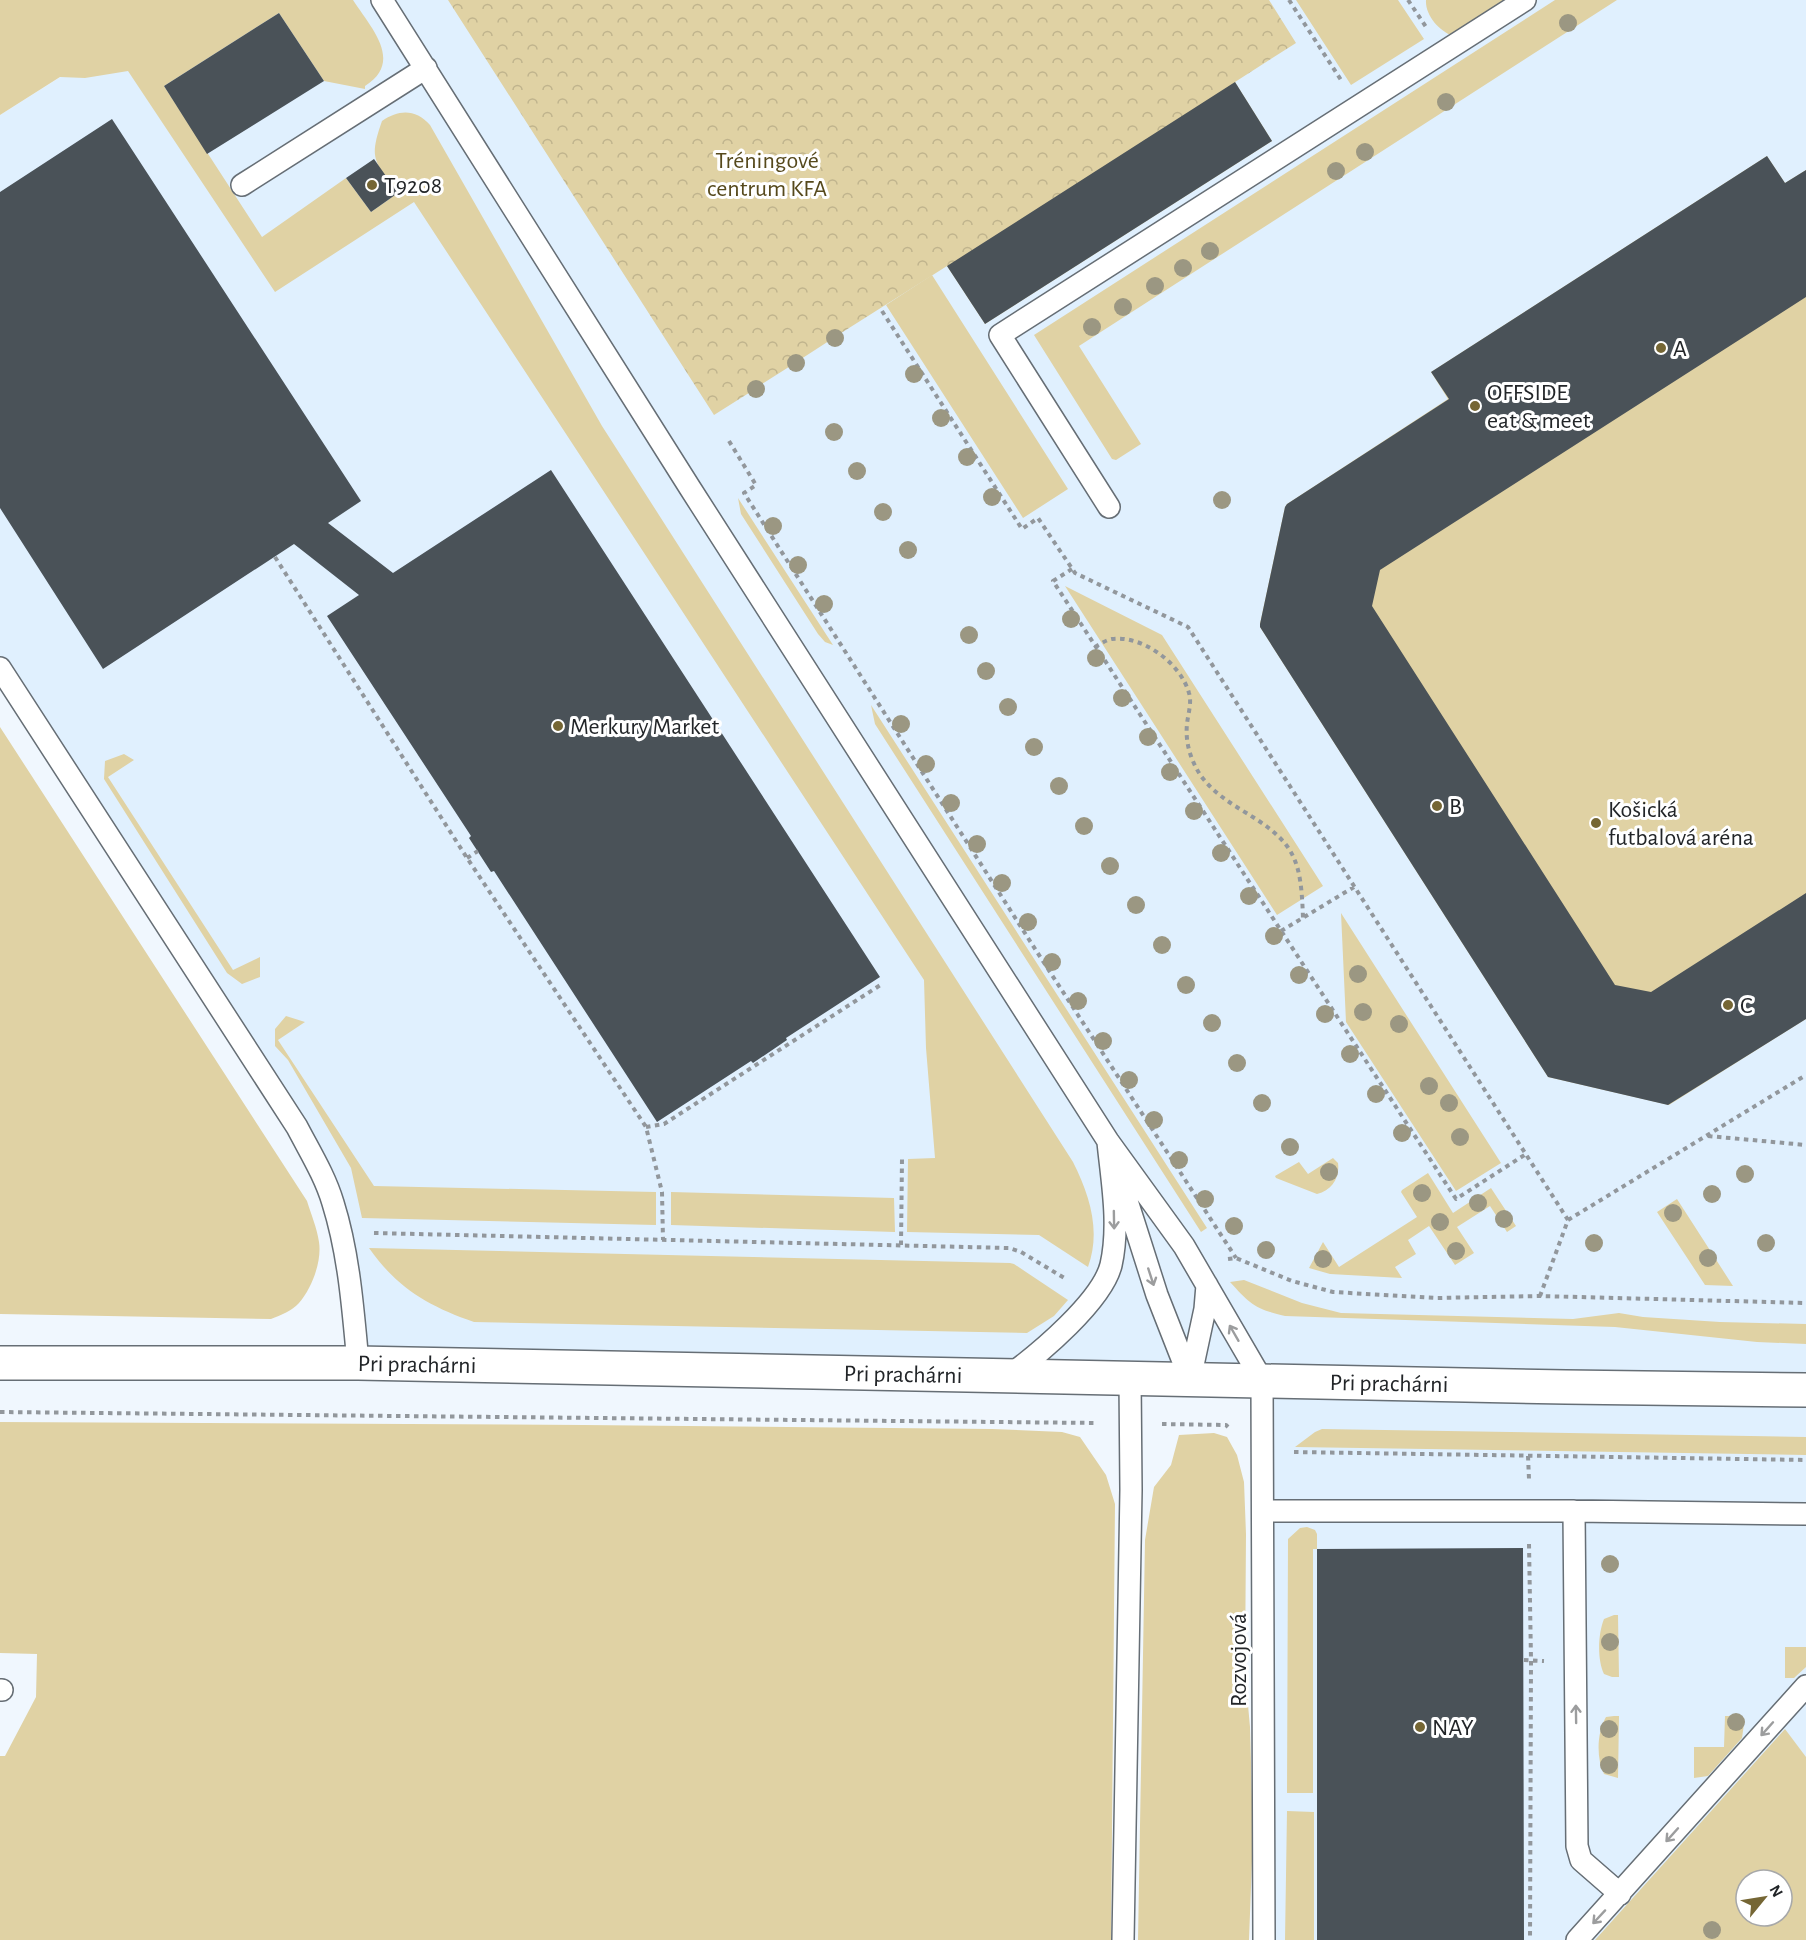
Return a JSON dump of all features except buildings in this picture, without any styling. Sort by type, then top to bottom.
[{"type":"street","name":"Pri prachárni","points":[[0,1362],[358,1363],[1806,1390]]},
{"type":"lane","points":[[382,0],[690,488],[1108,1141],[1177,1236],[1262,1380]]},
{"type":"lane","points":[[1109,507],[1000,335],[1525,0]]},
{"type":"lane","points":[[242,185],[426,68]]},
{"type":"lane","points":[[0,668],[297,1127],[322,1175],[333,1202],[340,1232],[351,1291],[358,1363]]},
{"type":"lane","points":[[1010,1376],[1065,1329],[1094,1296],[1110,1268],[1115,1241],[1114,1198],[1108,1141]]},
{"type":"lane","points":[[1108,1141],[1157,1295],[1190,1379]]},
{"type":"lane","points":[[1190,1379],[1205,1309],[1202,1278]]},
{"type":"lane","points":[[1123,1940],[1130,1378]]},
{"type":"lane","name":"Rozvojová","points":[[1262,1380],[1264,1940]]},
{"type":"lane","points":[[1263,1511],[1806,1514]]},
{"type":"lane","points":[[1574,1511],[1577,1846],[1581,1860],[1620,1894]]},
{"type":"lane","points":[[1578,1940],[1806,1686]]},
{"type":"path","points":[[1289,0],[1359,107]]},
{"type":"path","points":[[882,311],[1022,529],[1038,518],[1075,573],[1188,627],[1568,1220]]},
{"type":"path","points":[[729,441],[756,485],[744,493],[1036,951],[1236,1258]]},
{"type":"path","points":[[275,557],[467,858],[646,1128],[662,1192],[663,1240]]},
{"type":"path","points":[[1072,568],[1053,581],[1456,1199],[1526,1154]]},
{"type":"path","points":[[1095,647],[1111,639],[1135,642],[1160,653],[1186,683],[1190,696],[1186,728],[1191,758],[1212,789],[1277,834],[1290,852],[1299,866],[1303,918]]},
{"type":"path","points":[[467,858],[478,851]]},
{"type":"path","points":[[1281,932],[1354,887]]},
{"type":"path","points":[[646,1128],[664,1124],[882,984]]},
{"type":"path","points":[[1539,1296],[1568,1220],[1806,1075]]},
{"type":"path","points":[[1706,1136],[1806,1145]]},
{"type":"path","points":[[901,1245],[902,1159]]},
{"type":"path","points":[[340,1232],[1009,1248],[1021,1252],[1094,1296]]},
{"type":"path","points":[[1202,1278],[1219,1260],[1236,1258],[1292,1281],[1333,1292],[1436,1298],[1539,1296],[1806,1303]]},
{"type":"path","points":[[0,1412],[1226,1425],[1262,1452],[1806,1460]]},
{"type":"path","points":[[1528,1456],[1531,1660],[1530,1940]]},
{"type":"shaded area","points":[[183,0],[1806,0],[1806,1940],[1263,1940],[1262,1380],[358,1363],[333,1202],[0,668],[0,115]]},
{"type":"green space","points":[[0,0],[353,0],[375,33],[383,55],[382,66],[365,89],[324,81],[279,13],[164,86],[262,237],[346,178],[371,212],[398,193],[376,160],[375,145],[382,121],[395,114],[407,113],[419,116],[430,125],[602,426],[1073,1162],[1092,1214],[1094,1240],[1088,1267],[1039,1235],[907,1232],[908,1159],[935,1158],[926,1048],[924,980],[414,202],[275,292],[128,71],[85,78],[60,77],[0,115]]},
{"type":"green space","name":"Tréningové centrum KFA","points":[[448,0],[1269,0],[1296,43],[1235,82],[1272,141],[985,324],[947,266],[838,335],[833,335],[832,339],[798,361],[793,360],[792,365],[759,386],[754,385],[752,391],[714,415]]},
{"type":"green space","points":[[1296,0],[1398,0],[1424,39],[1351,85]]},
{"type":"green space","points":[[1426,0],[1517,0],[1453,36],[1430,17]]},
{"type":"green space","points":[[1555,0],[1617,0],[1079,346],[1141,444],[1116,460],[1112,459],[1034,335]]},
{"type":"green space","name":"Košická futbalová aréna","points":[[1767,156],[1785,183],[1806,170],[1806,1019],[1669,1105],[1548,1077],[1260,624],[1287,504],[1448,399],[1431,372]]},
{"type":"green space","points":[[932,275],[1068,489],[1023,518],[886,305]]},
{"type":"green space","points":[[738,498],[833,645],[825,642],[818,634],[741,514]]},
{"type":"green space","points":[[1065,586],[1162,635],[1323,886],[1277,915]]},
{"type":"green space","points":[[871,705],[1207,1228],[1201,1232],[875,724]]},
{"type":"green space","points":[[0,727],[307,1201],[318,1237],[319,1257],[308,1290],[299,1303],[286,1312],[271,1319],[0,1314]]},
{"type":"green space","points":[[124,754],[134,760],[108,777],[233,970],[260,957],[260,977],[242,984],[227,973],[104,779],[105,761]]},
{"type":"green space","points":[[1341,913],[1501,1163],[1456,1191],[1346,1022]]},
{"type":"green space","points":[[286,1016],[305,1022],[278,1040],[374,1186],[656,1192],[656,1225],[362,1218],[351,1168],[288,1060],[275,1046],[275,1029]]},
{"type":"green space","points":[[1333,1158],[1338,1163],[1338,1174],[1334,1183],[1327,1190],[1317,1194],[1275,1176],[1299,1162],[1308,1174]]},
{"type":"green space","points":[[1428,1173],[1453,1213],[1491,1188],[1516,1226],[1507,1232],[1490,1206],[1457,1227],[1474,1253],[1455,1265],[1429,1226],[1408,1240],[1416,1254],[1395,1267],[1402,1278],[1330,1274],[1309,1268],[1323,1242],[1339,1267],[1417,1217],[1401,1192]]},
{"type":"green space","points":[[671,1192],[894,1198],[895,1232],[671,1225]]},
{"type":"green space","points":[[1677,1199],[1733,1286],[1705,1285],[1657,1212]]},
{"type":"green space","points":[[369,1248],[1010,1263],[1068,1300],[1054,1316],[1027,1333],[474,1322],[428,1302],[402,1285]]},
{"type":"green space","points":[[1244,1280],[1302,1303],[1341,1313],[1573,1319],[1619,1313],[1643,1317],[1720,1322],[1806,1324],[1806,1344],[1757,1342],[1615,1327],[1285,1316],[1254,1305],[1230,1282]]},
{"type":"green space","points":[[0,1422],[992,1429],[1062,1432],[1080,1437],[1106,1475],[1115,1504],[1111,1940],[0,1940],[0,1756],[5,1756],[36,1697],[37,1654],[0,1653]]},
{"type":"green space","points":[[1322,1429],[1806,1437],[1806,1455],[1295,1447]]},
{"type":"green space","points":[[1214,1433],[1227,1437],[1237,1455],[1244,1482],[1245,1672],[1250,1727],[1253,1834],[1249,1940],[1138,1940],[1145,1540],[1154,1487],[1171,1465],[1179,1435]]},
{"type":"green space","points":[[1307,1527],[1315,1530],[1317,1534],[1317,1549],[1313,1549],[1313,1793],[1287,1793],[1288,1539],[1300,1528]]},
{"type":"green space","points":[[1618,1615],[1619,1677],[1604,1674],[1599,1654],[1604,1619]]},
{"type":"green space","points":[[1785,1647],[1806,1647],[1806,1667],[1794,1678],[1785,1678]]},
{"type":"green space","points":[[1619,1716],[1618,1778],[1604,1774],[1601,1768],[1599,1737],[1606,1717]]},
{"type":"green space","points":[[1725,1716],[1733,1716],[1744,1724],[1742,1738],[1708,1776],[1694,1778],[1694,1747],[1724,1747]]},
{"type":"green space","points":[[1785,1729],[1806,1757],[1806,1940],[1595,1940]]},
{"type":"green space","points":[[1287,1811],[1314,1812],[1314,1940],[1285,1940]]},
{"type":"place","name":"T9208","points":[[372,185]]},
{"type":"place","name":"A","points":[[1661,348]]},
{"type":"place","name":"OFFSIDE eat & meet","points":[[1475,406]]},
{"type":"place","name":"Merkury Market","points":[[558,726]]},
{"type":"place","name":"B","points":[[1437,806]]},
{"type":"place","name":"Košická futbalová aréna","points":[[1596,823]]},
{"type":"place","name":"C","points":[[1728,1005]]},
{"type":"place","name":"NAY","points":[[1420,1727]]}]
